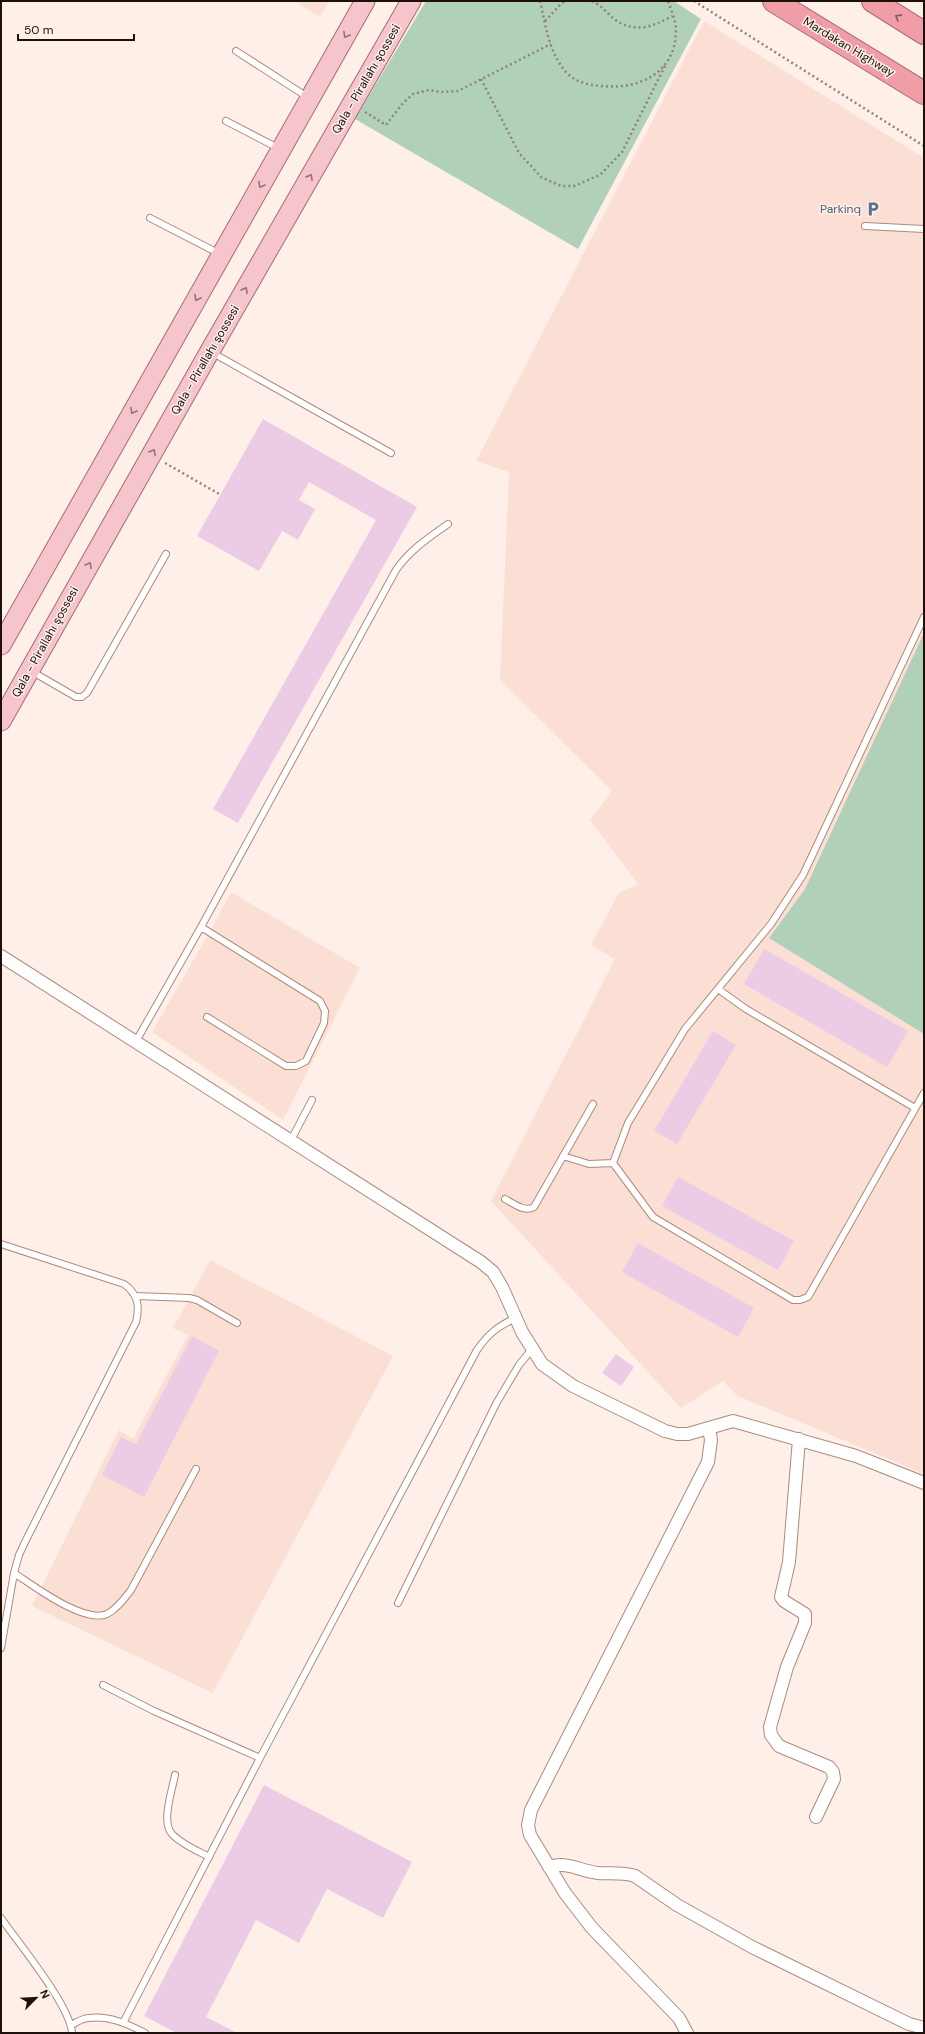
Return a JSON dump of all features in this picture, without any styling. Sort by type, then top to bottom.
[{"type":"highway","name":"Mardakan Highway","points":[[774,1],[924,93]]},
{"type":"highway","points":[[873,1],[924,33]]},
{"type":"main road","points":[[1,645],[365,1]]},
{"type":"main road","name":"Qala - Pirallahı şossesi","points":[[1,721],[210,351],[411,1]]},
{"type":"street","points":[[1,956],[480,1262],[493,1272],[502,1287],[532,1350],[542,1364],[573,1386],[665,1431],[677,1434],[688,1434],[733,1421],[881,1464],[924,1483]]},
{"type":"street","points":[[687,2033],[679,2018],[669,2006],[592,1928],[565,1893],[530,1835],[528,1817],[708,1462],[712,1440],[709,1428]]},
{"type":"street","points":[[799,1439],[788,1562],[781,1597],[784,1601],[805,1614],[805,1623],[787,1667],[770,1727],[771,1735],[779,1746],[828,1767],[833,1772],[834,1779],[816,1817]]},
{"type":"street","points":[[549,1867],[560,1864],[596,1872],[629,1874],[636,1876],[677,1905],[752,1947],[909,2024],[924,2028]]},
{"type":"lane","points":[[236,51],[310,98]]},
{"type":"lane","points":[[226,121],[281,149]]},
{"type":"lane","points":[[150,218],[222,254]]},
{"type":"lane","points":[[865,226],[924,229]]},
{"type":"lane","points":[[210,351],[391,453]]},
{"type":"lane","points":[[135,1043],[201,927],[396,570],[410,552],[448,524]]},
{"type":"lane","points":[[29,670],[76,697],[82,697],[87,693],[166,554]]},
{"type":"lane","points":[[613,1163],[628,1123],[685,1029],[771,924],[802,875],[924,617]]},
{"type":"lane","points":[[201,927],[320,1001],[324,1011],[324,1023],[306,1061],[296,1066],[286,1066],[207,1017]]},
{"type":"lane","points":[[718,989],[746,1009],[915,1108]]},
{"type":"lane","points":[[613,1163],[653,1217],[793,1300],[800,1300],[808,1297],[924,1093]]},
{"type":"lane","points":[[290,1142],[312,1100]]},
{"type":"lane","points":[[505,1199],[525,1209],[530,1210],[534,1207],[593,1104]]},
{"type":"lane","points":[[564,1156],[589,1164],[613,1163]]},
{"type":"lane","points":[[1,1244],[124,1284],[130,1288],[136,1296],[138,1305],[136,1322],[19,1555],[14,1574],[1,1648]]},
{"type":"lane","points":[[136,1296],[190,1298],[197,1300],[237,1323]]},
{"type":"lane","points":[[123,2022],[260,1758],[477,1350],[485,1338],[493,1330],[516,1318]]},
{"type":"lane","points":[[398,1602],[497,1402],[519,1365],[532,1350]]},
{"type":"lane","points":[[14,1574],[75,1610],[99,1616],[108,1613],[117,1607],[131,1590],[196,1469]]},
{"type":"lane","points":[[103,1685],[154,1711],[260,1758]]},
{"type":"lane","points":[[175,1775],[166,1822],[167,1826],[173,1836],[209,1857]]},
{"type":"lane","points":[[1,1918],[61,2003],[71,2024],[72,2033]]},
{"type":"lane","points":[[71,2024],[88,2018],[105,2018],[123,2022],[144,2033]]},
{"type":"path","points":[[540,1],[550,44],[556,58],[569,75],[586,85],[616,88],[637,85],[651,78],[666,64]]},
{"type":"path","points":[[545,21],[562,3],[566,1]]},
{"type":"path","points":[[592,1],[614,19],[628,27],[641,29],[653,26],[672,16]]},
{"type":"path","points":[[481,79],[519,153],[541,177],[561,186],[574,186],[600,176],[622,152],[674,49],[676,29],[668,1]]},
{"type":"path","points":[[694,1],[924,146]]},
{"type":"path","points":[[367,105],[363,112],[386,125],[402,103],[413,94],[429,90],[441,92],[458,91],[550,44]]},
{"type":"path","points":[[151,455],[220,495]]},
{"type":"shaded area","points":[[294,1],[330,1],[320,17]]},
{"type":"shaded area","points":[[704,21],[924,158],[924,1474],[738,1396],[723,1381],[681,1408],[491,1201],[615,959],[591,945],[618,894],[638,884],[590,820],[612,791],[500,680],[509,472],[476,461]]},
{"type":"shaded area","points":[[231,892],[360,968],[283,1120],[152,1032]]},
{"type":"shaded area","points":[[210,1260],[393,1356],[213,1693],[32,1606],[119,1430],[133,1439],[188,1335],[173,1328]]},
{"type":"green space","points":[[426,1],[674,1],[701,19],[578,249],[355,119]]},
{"type":"green space","points":[[924,633],[924,1034],[769,938],[805,889]]},
{"type":"building","points":[[263,419],[417,507],[238,823],[213,809],[376,520],[309,482],[299,500],[315,509],[298,540],[282,531],[259,571],[197,536]]},
{"type":"building","points":[[764,949],[908,1031],[887,1067],[744,984]]},
{"type":"building","points":[[713,1031],[736,1045],[677,1144],[654,1131]]},
{"type":"building","points":[[678,1177],[794,1241],[778,1270],[662,1206]]},
{"type":"building","points":[[638,1243],[754,1308],[738,1337],[622,1272]]},
{"type":"building","points":[[192,1336],[219,1351],[144,1497],[102,1475],[121,1437],[136,1444]]},
{"type":"building","points":[[616,1354],[634,1367],[621,1386],[602,1373]]},
{"type":"building","points":[[264,1785],[412,1862],[383,1918],[327,1889],[299,1943],[256,1920],[206,2017],[237,2033],[177,2033],[144,2016]]},
{"type":"place","name":"Parkinq","points":[[873,209]]}]
